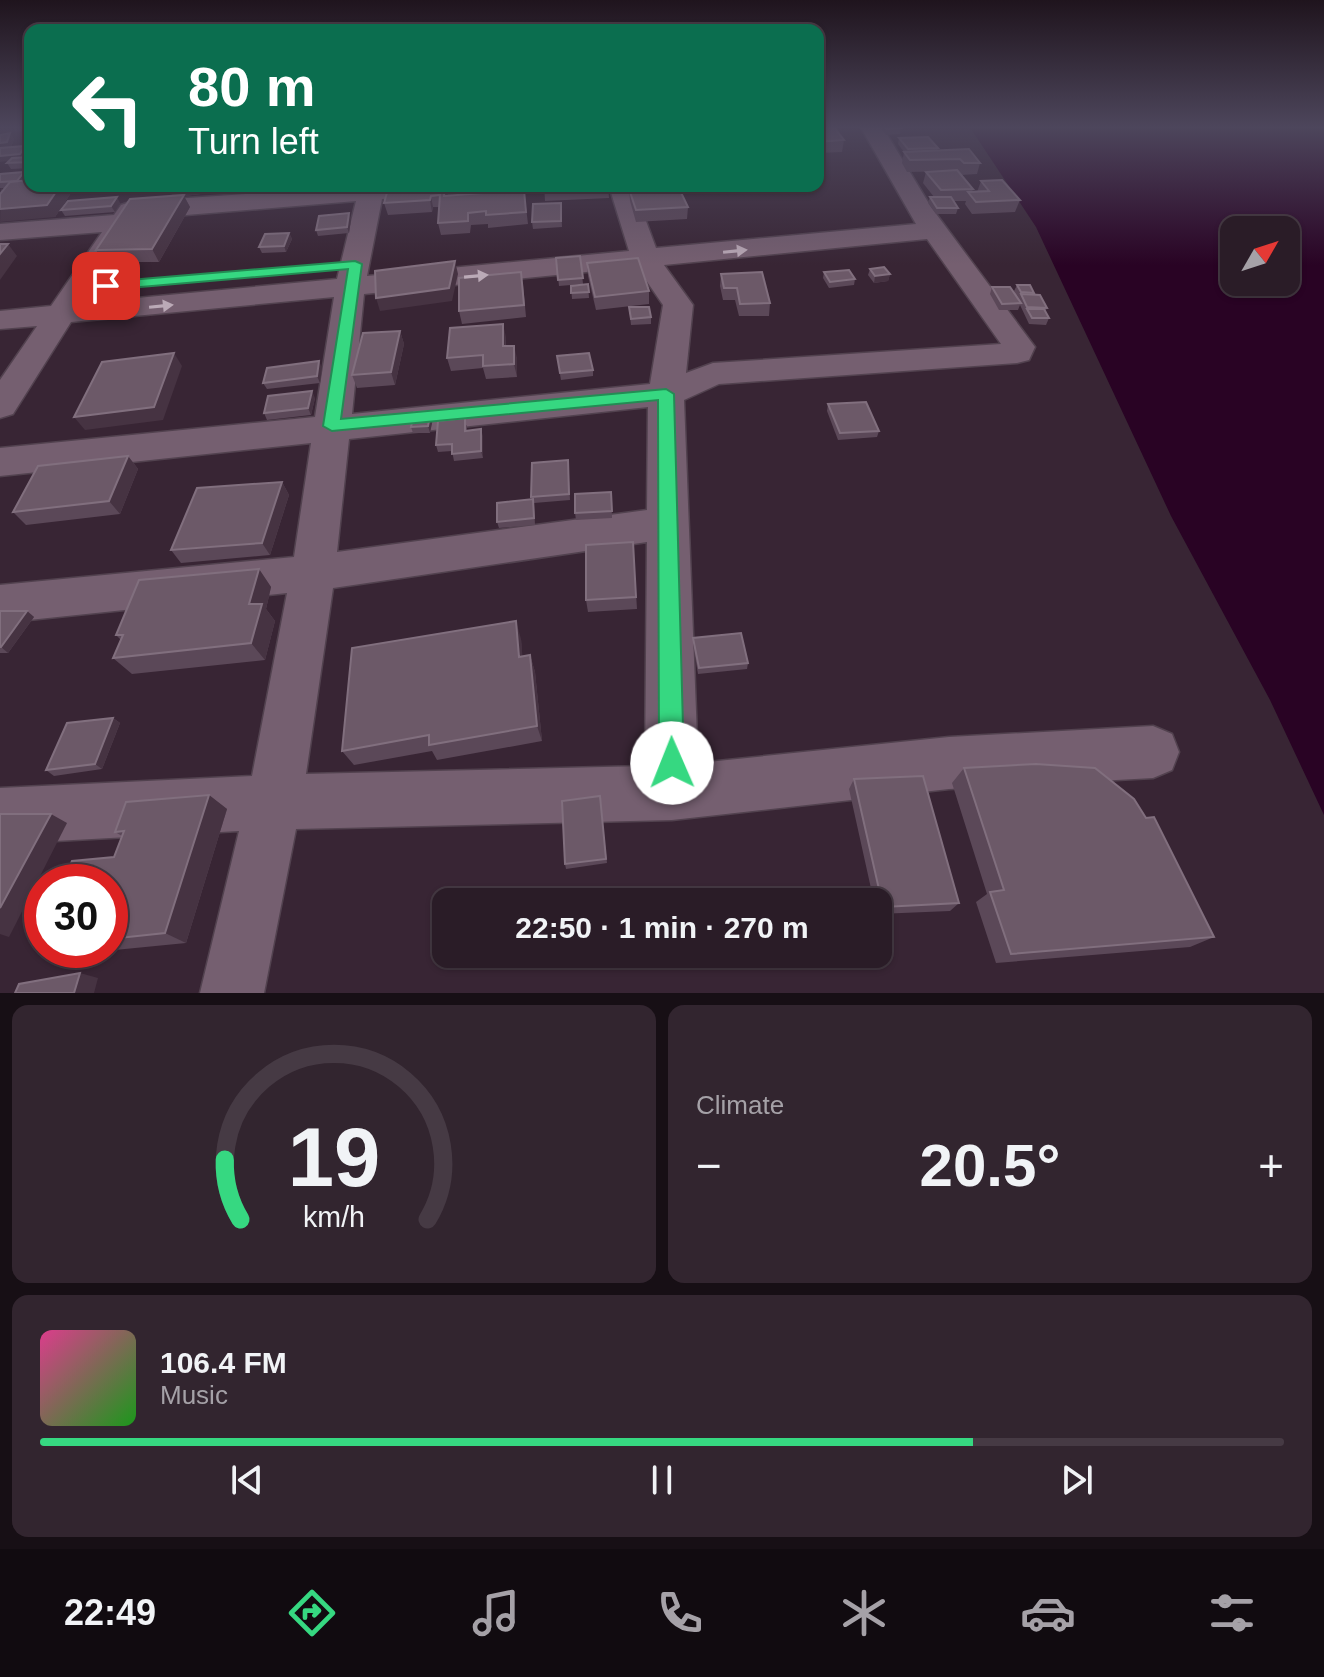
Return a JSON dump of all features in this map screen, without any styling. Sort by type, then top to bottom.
[{"type":"street","points":[[0,462],[666,394],[713,374],[1017,353],[1019,347],[927,220],[899,172]]},
{"type":"street","points":[[0,232],[131,207],[333,192]]},
{"type":"street","points":[[232,993],[274,802],[313,573],[353,276],[372,192]]},
{"type":"street","points":[[623,192],[642,249],[678,305],[666,394],[672,793]]},
{"type":"street","points":[[0,406],[131,207]]},
{"type":"street","points":[[0,320],[67,303],[927,220]]},
{"type":"street","points":[[0,296],[67,303]]},
{"type":"street","points":[[0,604],[313,573],[669,523]]},
{"type":"street","points":[[0,816],[274,802],[672,793],[949,763],[1153,752]]},
{"type":"shaded area","points":[[1000,172],[1324,172],[1324,815],[1270,700],[1171,516],[1036,227]]},
{"type":"building","points":[[24,172],[17,181],[0,182],[0,174]]},
{"type":"building","points":[[926,172],[959,172],[973,189],[941,190]]},
{"type":"building","points":[[1002,180],[1020,200],[976,202],[968,192],[989,191],[981,181]]},
{"type":"building","points":[[24,181],[24,192],[56,192],[47,205],[0,209],[0,194],[10,182]]},
{"type":"building","points":[[387,192],[444,192],[444,196],[524,192],[526,212],[468,213],[468,221],[438,223],[440,195],[431,196],[430,200],[384,203]]},
{"type":"building","points":[[630,192],[681,192],[688,207],[636,210]]},
{"type":"building","points":[[184,195],[152,249],[96,250],[130,199]]},
{"type":"building","points":[[117,197],[111,206],[61,210],[68,201]]},
{"type":"building","points":[[930,197],[951,197],[958,208],[937,208]]},
{"type":"building","points":[[561,203],[561,221],[532,222],[533,204]]},
{"type":"building","points":[[349,213],[347,227],[316,230],[319,216]]},
{"type":"building","points":[[289,233],[284,246],[259,247],[265,234]]},
{"type":"building","points":[[580,256],[583,278],[558,280],[556,258]]},
{"type":"building","points":[[638,258],[649,291],[595,297],[587,263]]},
{"type":"building","points":[[455,261],[449,288],[376,298],[375,271]]},
{"type":"building","points":[[884,267],[890,274],[875,276],[870,269]]},
{"type":"building","points":[[849,270],[855,279],[830,282],[824,272]]},
{"type":"building","points":[[521,272],[524,305],[459,311],[459,278]]},
{"type":"building","points":[[762,272],[770,303],[740,304],[737,288],[724,288],[721,274]]},
{"type":"building","points":[[588,284],[589,292],[571,293],[571,286]]},
{"type":"building","points":[[1017,285],[1030,285],[1034,293],[1021,292]]},
{"type":"building","points":[[992,287],[1010,287],[1021,303],[1002,304]]},
{"type":"building","points":[[1021,294],[1040,295],[1047,308],[1027,307]]},
{"type":"building","points":[[629,307],[649,307],[651,317],[631,319]]},
{"type":"building","points":[[1027,309],[1044,309],[1049,318],[1032,318]]},
{"type":"building","points":[[503,324],[503,346],[514,346],[514,364],[483,366],[483,355],[447,358],[450,328]]},
{"type":"building","points":[[400,331],[391,372],[352,375],[363,333]]},
{"type":"building","points":[[174,353],[154,407],[74,417],[102,362]]},
{"type":"building","points":[[589,353],[593,370],[560,373],[557,356]]},
{"type":"building","points":[[319,361],[317,376],[263,383],[267,368]]},
{"type":"building","points":[[312,391],[308,408],[264,413],[268,396]]},
{"type":"building","points":[[866,402],[879,431],[840,433],[828,404]]},
{"type":"building","points":[[431,411],[428,426],[411,427],[414,412]]},
{"type":"building","points":[[465,418],[465,431],[481,429],[481,451],[452,454],[452,444],[436,445],[438,421]]},
{"type":"building","points":[[128,456],[109,501],[13,512],[38,466]]},
{"type":"building","points":[[568,460],[569,494],[531,497],[532,463]]},
{"type":"building","points":[[282,482],[262,543],[171,550],[197,488]]},
{"type":"building","points":[[611,492],[612,511],[575,513],[575,494]]},
{"type":"building","points":[[533,499],[534,518],[497,522],[497,503]]},
{"type":"building","points":[[633,542],[636,597],[586,600],[586,545]]},
{"type":"building","points":[[259,569],[249,604],[262,604],[251,643],[113,658],[123,635],[116,635],[139,580]]},
{"type":"building","points":[[0,611],[27,611],[1,647],[0,647]]},
{"type":"building","points":[[516,621],[519,657],[530,655],[537,726],[429,745],[429,735],[342,751],[352,648]]},
{"type":"building","points":[[741,633],[748,663],[699,668],[693,638]]},
{"type":"building","points":[[113,718],[95,764],[46,770],[67,723]]},
{"type":"building","points":[[1036,764],[1095,768],[1134,799],[1146,818],[1154,817],[1214,937],[1011,954],[990,892],[1004,890],[964,768]]},
{"type":"building","points":[[923,776],[959,903],[892,907],[892,888],[879,888],[854,779]]},
{"type":"building","points":[[209,795],[165,933],[128,937],[128,864],[71,864],[72,861],[114,857],[124,831],[115,832],[126,802]]},
{"type":"building","points":[[600,796],[606,859],[565,864],[562,801]]},
{"type":"building","points":[[0,814],[51,814],[0,908]]},
{"type":"building","points":[[80,973],[74,993],[15,993],[19,984]]},
{"type":"route","points":[[106,286],[355,264],[332,426],[666,394],[672,763]]}]
